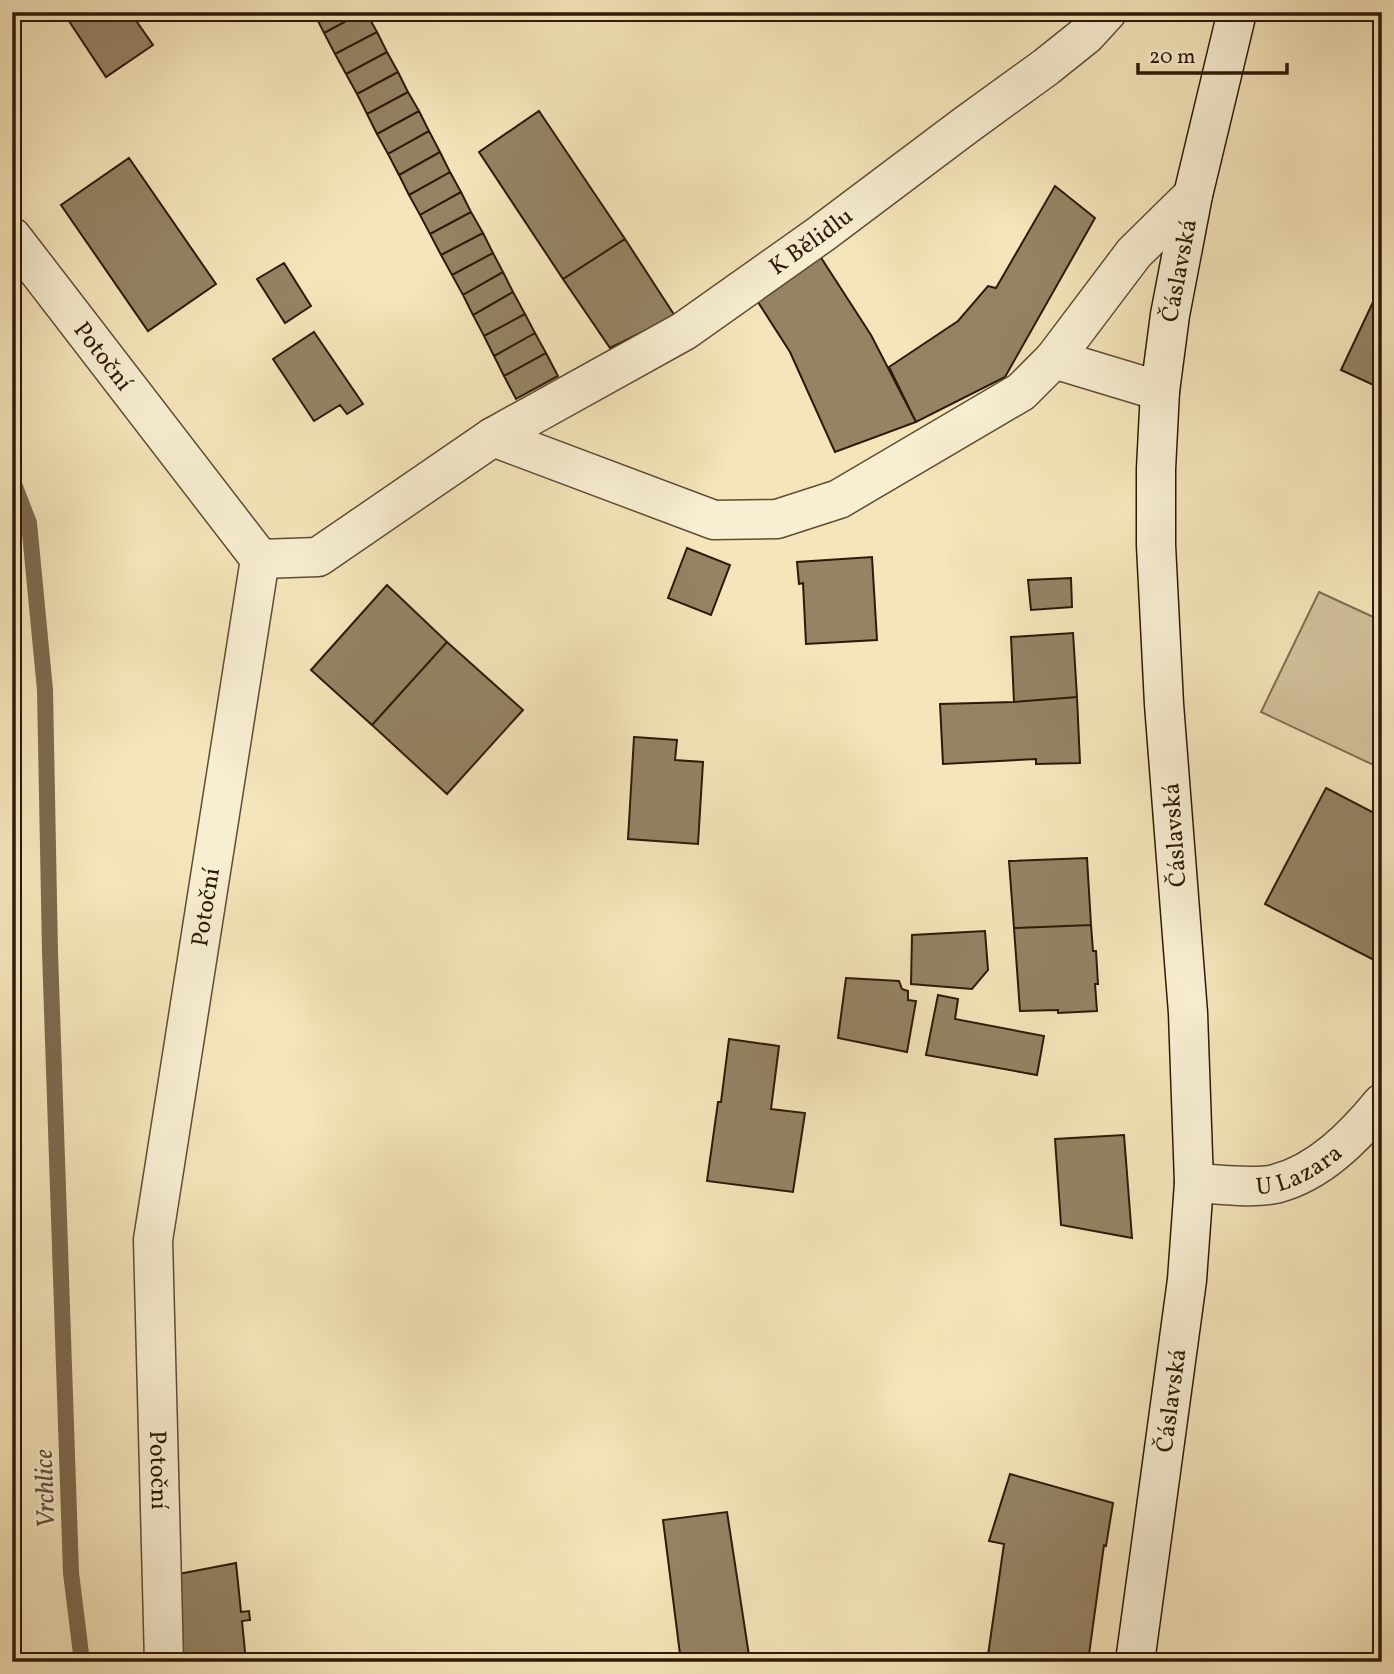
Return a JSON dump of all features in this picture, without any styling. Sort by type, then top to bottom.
[{"type":"street","name":"K Bělidlu","points":[[260,559],[318,557],[493,437],[684,331],[821,234],[1046,67],[1086,35],[1107,12]]},
{"type":"street","name":"Čáslavská","points":[[1135,1662],[1187,1280],[1194,1183],[1188,1013],[1166,730],[1156,545],[1160,391],[1170,315],[1193,195],[1237,12]]},
{"type":"street","points":[[493,437],[713,520],[777,519],[839,499],[1021,393],[1054,359],[1134,253],[1193,195]]},
{"type":"street","name":"Potoční","points":[[12,237],[260,559],[153,1240],[164,1662]]},
{"type":"street","points":[[1054,359],[1160,391]]},
{"type":"street","name":"U Lazara","points":[[1194,1183],[1273,1184],[1296,1177],[1325,1160],[1360,1129],[1382,1103]]},
{"type":"shaded area","points":[[1319,592],[1382,621],[1382,769],[1261,712]]},
{"type":"building","points":[[63,12],[130,12],[153,45],[106,77]]},
{"type":"building","points":[[363,12],[324,33],[314,13]]},
{"type":"building","points":[[366,12],[377,32],[335,54],[324,33]]},
{"type":"building","points":[[377,32],[387,52],[346,74],[335,54]]},
{"type":"building","points":[[387,52],[398,72],[357,94],[346,74]]},
{"type":"building","points":[[398,72],[408,92],[367,114],[357,94]]},
{"type":"building","points":[[408,92],[419,111],[377,134],[367,114]]},
{"type":"building","points":[[419,111],[429,131],[388,154],[377,134]]},
{"type":"building","points":[[539,111],[625,239],[563,279],[479,152]]},
{"type":"building","points":[[429,131],[440,152],[399,175],[388,154]]},
{"type":"building","points":[[440,152],[450,172],[409,195],[399,175]]},
{"type":"building","points":[[129,158],[216,284],[148,331],[61,205]]},
{"type":"building","points":[[450,172],[461,192],[420,215],[409,195]]},
{"type":"building","points":[[1055,186],[1095,218],[1005,377],[916,422],[889,367],[958,321],[988,286],[996,288]]},
{"type":"building","points":[[461,192],[471,212],[430,234],[420,215]]},
{"type":"building","points":[[471,212],[483,233],[441,255],[430,234]]},
{"type":"building","points":[[483,233],[493,253],[452,275],[441,255]]},
{"type":"building","points":[[625,239],[675,316],[610,348],[563,279]]},
{"type":"building","points":[[493,253],[503,272],[463,295],[452,275]]},
{"type":"building","points":[[818,253],[871,335],[916,422],[835,452],[790,352],[756,299]]},
{"type":"building","points":[[284,263],[311,306],[285,323],[257,279]]},
{"type":"building","points":[[503,272],[513,292],[473,315],[463,295]]},
{"type":"building","points":[[1382,283],[1382,389],[1341,370]]},
{"type":"building","points":[[513,292],[525,314],[484,336],[473,315]]},
{"type":"building","points":[[525,314],[535,333],[494,356],[484,336]]},
{"type":"building","points":[[314,332],[363,404],[347,414],[340,405],[314,421],[273,359]]},
{"type":"building","points":[[535,333],[546,353],[504,376],[494,356]]},
{"type":"building","points":[[546,353],[558,376],[516,399],[504,376]]},
{"type":"building","points":[[687,548],[730,565],[711,615],[668,598]]},
{"type":"building","points":[[872,557],[877,640],[806,644],[803,583],[799,584],[797,562]]},
{"type":"building","points":[[1071,578],[1072,607],[1031,610],[1028,580]]},
{"type":"building","points":[[387,585],[447,642],[372,725],[311,670]]},
{"type":"building","points":[[1073,633],[1077,697],[1014,702],[1011,637]]},
{"type":"building","points":[[447,642],[523,710],[447,794],[372,725]]},
{"type":"building","points":[[1077,697],[1080,763],[1036,764],[1036,759],[943,764],[940,704]]},
{"type":"building","points":[[634,737],[677,740],[675,760],[703,762],[698,844],[628,839]]},
{"type":"building","points":[[1326,788],[1382,817],[1382,964],[1265,904]]},
{"type":"building","points":[[1087,858],[1091,925],[1014,928],[1009,861]]},
{"type":"building","points":[[1091,925],[1093,951],[1096,951],[1097,1011],[1020,1011],[1014,928]]},
{"type":"building","points":[[985,931],[988,970],[972,989],[911,984],[912,935]]},
{"type":"building","points":[[846,978],[899,981],[902,989],[908,991],[908,1000],[916,1001],[907,1052],[838,1038]]},
{"type":"building","points":[[938,995],[958,999],[955,1019],[1044,1036],[1037,1075],[926,1055]]},
{"type":"building","points":[[729,1039],[779,1046],[771,1109],[805,1113],[793,1192],[707,1181]]},
{"type":"building","points":[[1124,1135],[1132,1238],[1061,1225],[1055,1139]]},
{"type":"building","points":[[1010,1474],[1113,1503],[1106,1546],[1104,1545],[1088,1662],[987,1662],[1004,1544],[989,1541]]},
{"type":"building","points":[[727,1512],[750,1662],[681,1662],[663,1520]]},
{"type":"building","points":[[236,1563],[241,1612],[249,1611],[250,1620],[242,1621],[246,1662],[175,1662],[168,1576]]},
{"type":"waterway","name":"Vrchlice","points":[[12,479],[29,523],[45,690],[50,952],[71,1573],[82,1662]]}]
